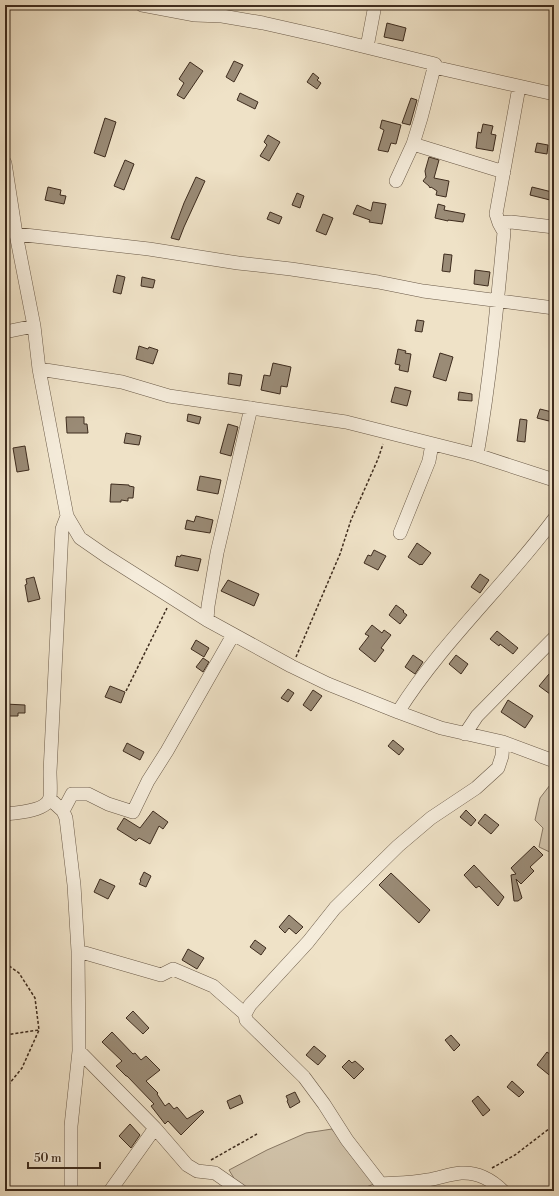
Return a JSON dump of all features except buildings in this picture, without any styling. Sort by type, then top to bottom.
[{"type":"street","points":[[142,5],[194,15],[222,16],[263,23],[435,64],[413,144],[396,181]]},
{"type":"street","points":[[367,47],[375,5]]},
{"type":"street","points":[[434,67],[554,94]]},
{"type":"street","points":[[477,455],[487,392],[498,301],[504,232],[496,214],[519,87]]},
{"type":"street","points":[[413,144],[504,172]]},
{"type":"street","points":[[5,163],[16,234],[34,326],[39,369],[67,516],[80,538],[208,620],[291,666],[328,684],[441,728],[502,742],[554,761]]},
{"type":"street","points":[[499,223],[510,222],[554,227]]},
{"type":"street","points":[[16,234],[149,249],[378,282],[423,291],[554,308]]},
{"type":"street","points":[[5,332],[34,326]]},
{"type":"street","points":[[39,369],[122,382],[168,396],[346,422],[477,455],[554,480]]},
{"type":"street","points":[[208,620],[208,606],[217,552],[251,408]]},
{"type":"street","points":[[400,532],[429,461],[432,444]]},
{"type":"street","points":[[5,814],[28,812],[47,804],[50,799],[62,529],[67,516]]},
{"type":"street","points":[[398,712],[410,693],[438,658],[537,542],[554,519]]},
{"type":"street","points":[[63,811],[72,794],[88,794],[108,804],[133,812],[148,781],[234,635]]},
{"type":"street","points":[[465,734],[478,716],[554,638]]},
{"type":"street","points":[[244,1014],[250,1005],[308,942],[336,908],[398,846],[431,818],[476,788],[498,768],[502,756],[502,742]]},
{"type":"street","points":[[50,799],[63,811],[66,818],[74,885],[78,951],[79,1051],[71,1126],[71,1191]]},
{"type":"street","points":[[78,951],[161,975],[173,969],[213,986],[244,1014],[246,1020],[304,1077],[324,1104],[347,1140],[381,1184],[406,1183],[462,1173],[484,1176],[503,1191]]},
{"type":"street","points":[[79,1051],[155,1128],[187,1165],[197,1171],[215,1174],[242,1191]]},
{"type":"street","points":[[110,1191],[155,1128]]},
{"type":"path","points":[[291,666],[340,554],[351,520],[378,459],[386,432]]},
{"type":"path","points":[[126,691],[172,597]]},
{"type":"path","points":[[5,963],[19,973],[35,998],[40,1030],[22,1068],[5,1089]]},
{"type":"path","points":[[5,1035],[40,1030]]},
{"type":"path","points":[[484,1176],[494,1167],[515,1156],[554,1125]]},
{"type":"path","points":[[197,1171],[215,1157],[257,1134]]},
{"type":"shaded area","points":[[550,785],[554,787],[554,854],[539,847],[543,828],[535,820],[540,798]]},
{"type":"shaded area","points":[[332,1129],[374,1184],[356,1191],[248,1191],[238,1185],[229,1170],[267,1150],[306,1133]]}]
